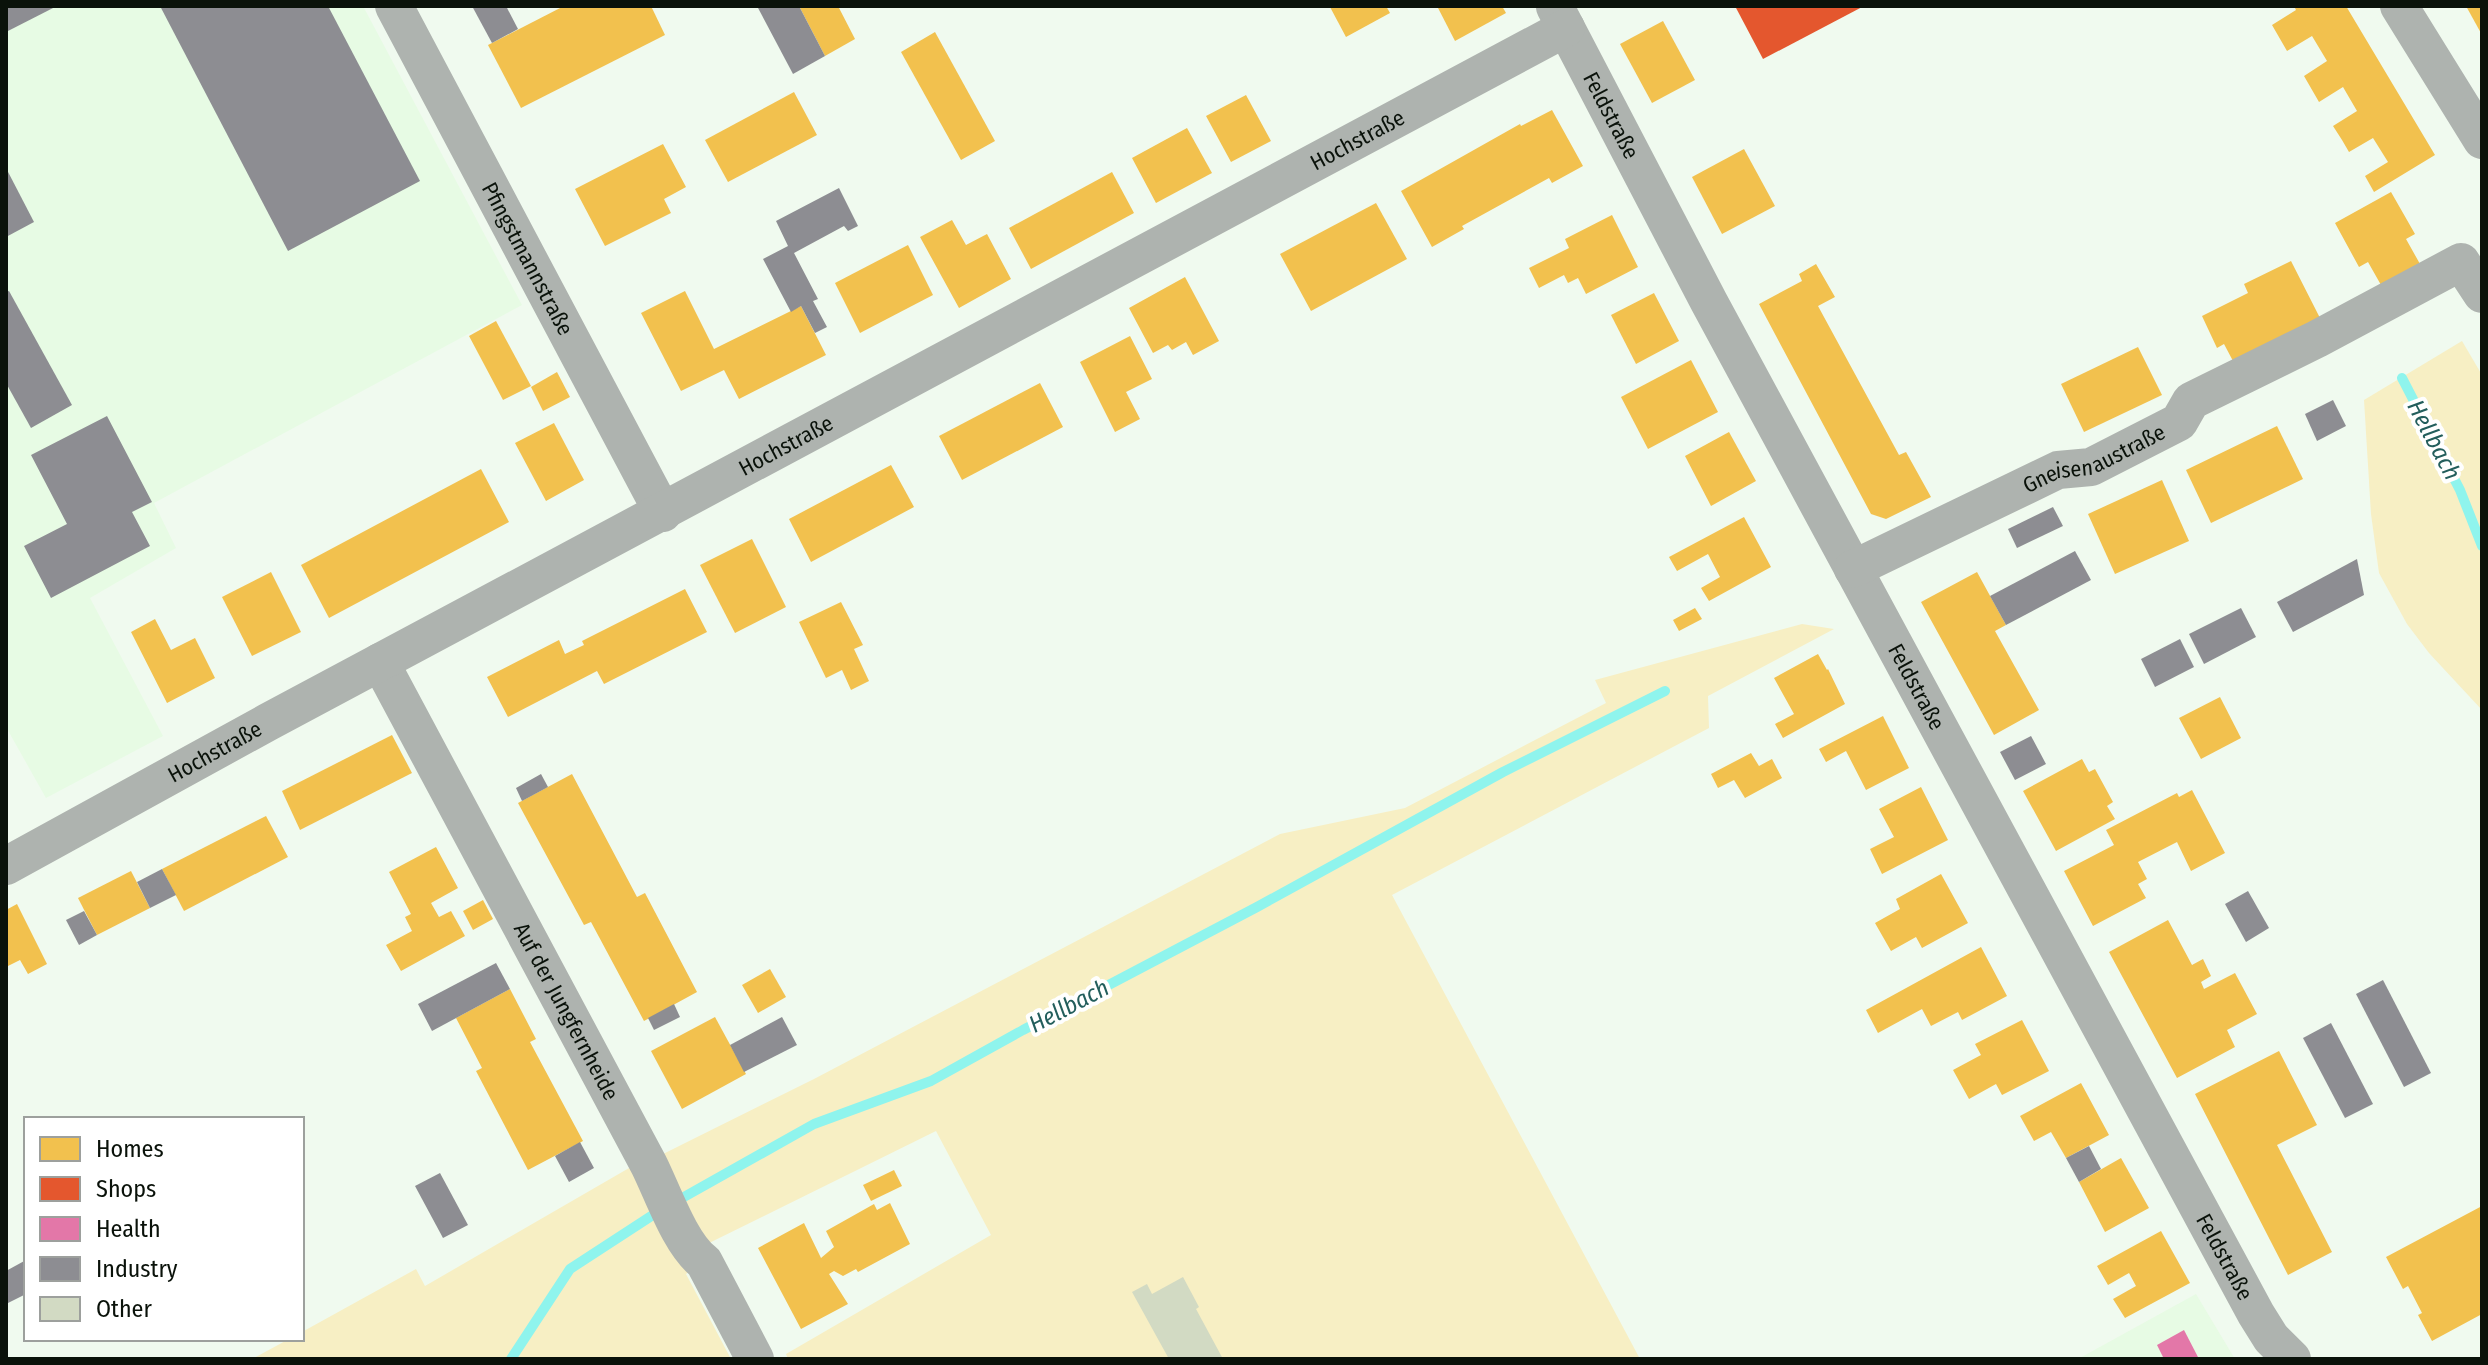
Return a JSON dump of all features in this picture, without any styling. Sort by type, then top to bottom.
[{"type":"street","name":"Pfingstmannstraße","points":[[394,6],[663,513]]},
{"type":"street","points":[[2399,6],[2482,140]]},
{"type":"street","name":"Hochstraße","points":[[6,866],[380,662],[663,513],[1560,17]]},
{"type":"street","name":"Feldstraße","points":[[1560,17],[1709,302],[2256,1314],[2271,1338],[2292,1359]]},
{"type":"street","name":"Gneisenaustraße","points":[[1853,569],[2058,470],[2091,467],[2179,422],[2191,401],[2317,339],[2461,262],[2482,294]]},
{"type":"street","name":"Auf der Jungfernheide","points":[[380,662],[686,1241],[693,1254],[704,1262],[755,1359]]},
{"type":"shaded area","points":[[6,6],[363,6],[522,305],[154,503],[176,548],[90,598],[163,736],[46,798],[6,727]]},
{"type":"shaded area","points":[[2462,341],[2482,375],[2482,710],[2429,653],[2407,624],[2379,573],[2371,514],[2364,400]]},
{"type":"shaded area","points":[[1802,624],[1834,629],[1708,696],[1709,728],[1392,895],[1640,1359],[788,1359],[786,1354],[991,1235],[936,1131],[701,1247],[655,1158],[814,1079],[1280,834],[1405,808],[1606,703],[1595,680]]},
{"type":"shaded area","points":[[636,1164],[691,1270],[686,1274],[731,1359],[252,1359],[285,1341],[304,1341],[304,1331],[416,1269],[425,1286]]},
{"type":"shaded area","points":[[2196,1294],[2235,1359],[2078,1359]]},
{"type":"building: Homes","points":[[564,6],[651,6],[665,35],[521,108],[488,45]]},
{"type":"building: Homes","points":[[799,6],[838,6],[855,39],[825,56]]},
{"type":"building: Homes","points":[[1332,6],[1386,6],[1390,13],[1346,37]]},
{"type":"building: Homes","points":[[1437,6],[1502,6],[1506,13],[1455,41]]},
{"type":"building: Homes","points":[[2294,6],[2346,6],[2435,155],[2374,192],[2365,176],[2388,162],[2373,138],[2349,152],[2333,126],[2357,111],[2343,87],[2319,102],[2304,76],[2327,61],[2312,36],[2287,51],[2272,25],[2296,10]]},
{"type":"building: Homes","points":[[2466,6],[2482,6],[2482,35]]},
{"type":"building: Homes","points":[[1663,21],[1695,80],[1652,103],[1620,44]]},
{"type":"building: Homes","points":[[935,32],[995,141],[961,160],[901,52]]},
{"type":"building: Homes","points":[[794,92],[817,135],[728,182],[705,140]]},
{"type":"building: Homes","points":[[1246,95],[1271,141],[1231,162],[1206,116]]},
{"type":"building: Homes","points":[[1552,110],[1583,166],[1552,183],[1549,178],[1462,226],[1464,229],[1432,247],[1401,191],[1520,124]]},
{"type":"building: Homes","points":[[1187,128],[1212,173],[1156,203],[1132,158]]},
{"type":"building: Homes","points":[[663,144],[686,187],[664,199],[671,213],[605,246],[575,189]]},
{"type":"building: Homes","points":[[1744,149],[1775,206],[1722,234],[1692,177]]},
{"type":"building: Homes","points":[[1112,172],[1134,213],[1031,269],[1009,228]]},
{"type":"building: Homes","points":[[2391,192],[2415,234],[2406,239],[2420,264],[2381,285],[2368,262],[2359,267],[2335,223]]},
{"type":"building: Homes","points":[[1376,203],[1407,259],[1311,311],[1280,254]]},
{"type":"building: Homes","points":[[1612,215],[1638,267],[1586,294],[1578,278],[1568,283],[1564,275],[1539,288],[1529,268],[1569,248],[1565,239]]},
{"type":"building: Homes","points":[[952,220],[966,245],[987,234],[1011,279],[959,308],[920,237]]},
{"type":"building: Homes","points":[[908,245],[933,295],[860,333],[835,283]]},
{"type":"building: Homes","points":[[2291,261],[2320,318],[2233,361],[2224,344],[2217,348],[2202,316],[2248,293],[2244,284]]},
{"type":"building: Homes","points":[[1816,264],[1835,297],[1818,306],[1899,455],[1906,452],[1931,497],[1886,519],[1871,514],[1759,304],[1802,281],[1799,274]]},
{"type":"building: Homes","points":[[1185,277],[1219,341],[1193,355],[1186,342],[1172,350],[1168,345],[1153,353],[1129,308]]},
{"type":"building: Homes","points":[[685,291],[714,349],[801,306],[826,355],[739,399],[724,370],[681,391],[641,313]]},
{"type":"building: Homes","points":[[1654,293],[1679,341],[1636,364],[1611,315]]},
{"type":"building: Homes","points":[[496,321],[531,386],[503,400],[469,336]]},
{"type":"building: Homes","points":[[1130,336],[1152,379],[1126,392],[1140,419],[1115,432],[1080,362]]},
{"type":"building: Homes","points":[[2138,347],[2162,395],[2084,432],[2061,384]]},
{"type":"building: Homes","points":[[1691,360],[1718,412],[1648,449],[1621,397]]},
{"type":"building: Homes","points":[[557,372],[570,397],[543,411],[531,387]]},
{"type":"building: Homes","points":[[1040,383],[1063,427],[962,480],[939,436]]},
{"type":"building: Homes","points":[[554,423],[584,480],[546,501],[515,443]]},
{"type":"building: Homes","points":[[2277,426],[2303,479],[2211,523],[2186,470]]},
{"type":"building: Homes","points":[[1729,432],[1756,481],[1711,506],[1685,456]]},
{"type":"building: Homes","points":[[891,465],[914,507],[811,562],[789,519]]},
{"type":"building: Homes","points":[[481,469],[509,522],[329,618],[301,565]]},
{"type":"building: Homes","points":[[2162,480],[2189,541],[2115,574],[2088,514]]},
{"type":"building: Homes","points":[[1744,517],[1771,567],[1709,601],[1701,588],[1720,577],[1708,554],[1677,571],[1669,557]]},
{"type":"building: Homes","points":[[752,539],[786,607],[735,633],[700,565]]},
{"type":"building: Homes","points":[[271,572],[301,632],[252,656],[222,597]]},
{"type":"building: Homes","points":[[1977,572],[2006,625],[1995,631],[2039,710],[1994,735],[1921,602]]},
{"type":"building: Homes","points":[[685,589],[707,632],[604,684],[597,671],[508,717],[487,677],[559,640],[565,654],[584,645],[582,641]]},
{"type":"building: Homes","points":[[841,602],[863,645],[854,649],[869,681],[851,690],[842,670],[826,678],[799,622]]},
{"type":"building: Homes","points":[[1695,608],[1702,619],[1679,631],[1673,620]]},
{"type":"building: Homes","points":[[155,619],[171,650],[195,638],[215,678],[167,703],[131,632]]},
{"type":"building: Homes","points":[[1818,654],[1845,704],[1783,738],[1775,724],[1794,714],[1774,678]]},
{"type":"building: Homes","points":[[2220,697],[2241,738],[2201,759],[2179,718]]},
{"type":"building: Homes","points":[[1883,716],[1909,768],[1866,790],[1846,751],[1826,762],[1819,749]]},
{"type":"building: Homes","points":[[392,735],[412,773],[300,830],[282,791]]},
{"type":"building: Homes","points":[[1751,753],[1759,766],[1772,759],[1782,778],[1745,798],[1734,780],[1718,788],[1711,774]]},
{"type":"building: Homes","points":[[2082,759],[2089,772],[2095,769],[2113,802],[2107,806],[2115,819],[2056,851],[2023,791]]},
{"type":"building: Homes","points":[[572,774],[637,897],[645,893],[697,992],[644,1021],[591,922],[584,925],[518,803]]},
{"type":"building: Homes","points":[[1921,787],[1948,840],[1882,874],[1870,849],[1894,837],[1879,809]]},
{"type":"building: Homes","points":[[2192,790],[2225,853],[2191,871],[2177,842],[2138,862],[2147,879],[2138,884],[2146,898],[2093,926],[2064,871],[2114,845],[2106,830],[2177,793],[2179,797]]},
{"type":"building: Homes","points":[[266,816],[288,857],[184,911],[162,869]]},
{"type":"building: Homes","points":[[436,847],[458,888],[431,903],[439,917],[451,911],[465,936],[401,971],[386,945],[412,931],[405,917],[411,914],[389,872]]},
{"type":"building: Homes","points":[[131,871],[150,908],[97,935],[78,898]]},
{"type":"building: Homes","points":[[1941,874],[1968,923],[1922,948],[1916,937],[1891,951],[1875,923],[1900,909],[1896,899]]},
{"type":"building: Homes","points":[[483,900],[493,919],[473,930],[463,911]]},
{"type":"building: Homes","points":[[17,904],[47,964],[28,974],[20,960],[6,967],[6,910]]},
{"type":"building: Homes","points":[[2168,920],[2192,965],[2203,959],[2211,976],[2201,982],[2204,989],[2235,973],[2257,1014],[2227,1030],[2235,1047],[2177,1078],[2109,952]]},
{"type":"building: Homes","points":[[1981,947],[2007,996],[1962,1020],[1958,1012],[1931,1026],[1922,1009],[1878,1033],[1866,1010]]},
{"type":"building: Homes","points":[[770,969],[786,997],[758,1013],[742,985]]},
{"type":"building: Homes","points":[[510,989],[536,1039],[530,1042],[583,1141],[528,1170],[476,1071],[482,1068],[456,1018]]},
{"type":"building: Homes","points":[[715,1017],[746,1074],[682,1109],[651,1051]]},
{"type":"building: Homes","points":[[2022,1020],[2049,1071],[2002,1095],[1996,1084],[1969,1099],[1953,1070],[1981,1055],[1975,1044]]},
{"type":"building: Homes","points":[[2279,1051],[2317,1125],[2277,1145],[2332,1252],[2288,1275],[2195,1094]]},
{"type":"building: Homes","points":[[2081,1083],[2109,1135],[2066,1158],[2051,1132],[2034,1141],[2020,1116]]},
{"type":"building: Homes","points":[[2121,1158],[2149,1208],[2105,1232],[2079,1182]]},
{"type":"building: Homes","points":[[894,1170],[902,1186],[871,1201],[863,1185]]},
{"type":"building: Homes","points":[[890,1203],[910,1244],[858,1272],[856,1269],[843,1276],[834,1271],[829,1274],[848,1304],[801,1329],[758,1248],[804,1223],[821,1258],[834,1247],[826,1231],[874,1204],[877,1210]]},
{"type":"building: Homes","points":[[2482,1206],[2482,1314],[2432,1341],[2418,1315],[2422,1313],[2408,1286],[2403,1289],[2386,1257]]},
{"type":"building: Homes","points":[[2161,1231],[2190,1283],[2125,1318],[2113,1299],[2136,1286],[2129,1273],[2108,1285],[2097,1266]]},
{"type":"building: Shops","points":[[1735,6],[1864,6],[1763,59]]},
{"type":"building: Health","points":[[2184,1330],[2199,1359],[2164,1359],[2157,1345]]},
{"type":"building: Industry","points":[[6,6],[57,6],[6,32]]},
{"type":"building: Industry","points":[[160,6],[328,6],[420,181],[288,251]]},
{"type":"building: Industry","points":[[472,6],[506,6],[518,29],[492,43]]},
{"type":"building: Industry","points":[[757,6],[799,6],[825,56],[793,74]]},
{"type":"building: Industry","points":[[6,168],[34,222],[6,237]]},
{"type":"building: Industry","points":[[839,188],[858,226],[848,231],[844,226],[794,253],[818,299],[813,301],[827,327],[815,333],[801,306],[791,312],[763,259],[788,246],[776,221]]},
{"type":"building: Industry","points":[[9,291],[72,405],[31,428],[6,383],[6,292]]},
{"type":"building: Industry","points":[[2333,400],[2346,426],[2317,441],[2305,414]]},
{"type":"building: Industry","points":[[107,416],[152,502],[132,512],[150,546],[51,598],[24,546],[67,524],[31,455]]},
{"type":"building: Industry","points":[[2053,507],[2063,526],[2017,548],[2008,529]]},
{"type":"building: Industry","points":[[2075,551],[2091,580],[2006,625],[1990,596]]},
{"type":"building: Industry","points":[[2357,559],[2364,595],[2293,632],[2277,602]]},
{"type":"building: Industry","points":[[2241,608],[2256,637],[2204,664],[2189,634]]},
{"type":"building: Industry","points":[[2180,639],[2194,667],[2155,687],[2141,659]]},
{"type":"building: Industry","points":[[2031,736],[2046,764],[2015,780],[2000,752]]},
{"type":"building: Industry","points":[[541,774],[548,787],[522,801],[516,788]]},
{"type":"building: Industry","points":[[162,869],[176,895],[150,908],[137,882]]},
{"type":"building: Industry","points":[[2248,891],[2269,928],[2246,942],[2225,904]]},
{"type":"building: Industry","points":[[84,911],[97,935],[79,945],[66,920]]},
{"type":"building: Industry","points":[[496,963],[510,989],[432,1031],[418,1004]]},
{"type":"building: Industry","points":[[2383,980],[2431,1073],[2404,1087],[2356,994]]},
{"type":"building: Industry","points":[[674,1004],[680,1017],[654,1030],[648,1018]]},
{"type":"building: Industry","points":[[782,1017],[797,1045],[744,1072],[730,1045]]},
{"type":"building: Industry","points":[[2331,1023],[2373,1104],[2345,1118],[2303,1038]]},
{"type":"building: Industry","points":[[580,1142],[594,1168],[569,1182],[555,1156]]},
{"type":"building: Industry","points":[[2089,1146],[2101,1169],[2079,1182],[2066,1158]]},
{"type":"building: Industry","points":[[440,1173],[468,1225],[443,1238],[415,1186]]},
{"type":"building: Industry","points":[[24,1261],[24,1295],[6,1304],[6,1271]]},
{"type":"building: Other","points":[[1183,1277],[1223,1359],[1169,1359],[1132,1292],[1147,1284],[1152,1294]]},
{"type":"waterway","name":"Hellbach","points":[[2402,378],[2460,490],[2482,546]]},
{"type":"waterway","name":"Hellbach","points":[[511,1359],[570,1269],[659,1211],[814,1124],[931,1081],[1503,772],[1665,691]]}]
